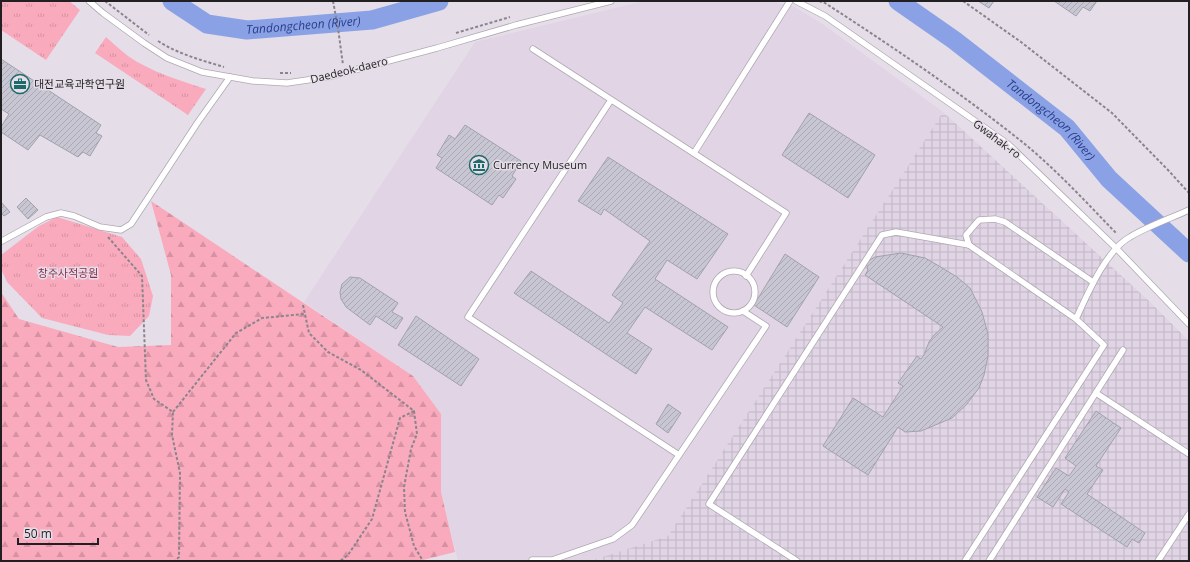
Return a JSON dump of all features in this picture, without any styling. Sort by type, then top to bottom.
[{"type":"lane","name":"Daedeok-daero","points":[[89,1],[144,44],[167,58],[202,72],[253,81],[287,83],[344,73],[516,25],[611,1]]},
{"type":"lane","points":[[694,153],[790,1]]},
{"type":"lane","name":"Gwahak-ro","points":[[796,1],[825,16],[1008,144],[1116,248],[1189,324]]},
{"type":"lane","points":[[533,49],[786,213],[746,276]]},
{"type":"lane","points":[[2,241],[46,217],[60,213],[74,216],[100,227],[121,230],[131,224],[198,122],[230,77]]},
{"type":"lane","points":[[612,100],[468,317],[679,455]]},
{"type":"lane","points":[[1076,319],[1093,282],[1116,248],[1129,237],[1189,210]]},
{"type":"lane","points":[[969,246],[966,235],[979,220],[995,219],[1005,222],[1093,282]]},
{"type":"lane","points":[[798,561],[709,504],[882,235],[896,232],[969,246],[1076,319],[1104,345],[965,561]]},
{"type":"lane","points":[[730,271],[737,271],[746,276],[753,284],[754,296],[752,302],[743,311],[729,312],[723,310],[717,305],[714,298],[714,284],[723,274],[730,271]]},
{"type":"lane","points":[[532,560],[552,560],[613,539],[632,525],[766,326],[743,311]]},
{"type":"lane","points":[[989,561],[1123,350]]},
{"type":"lane","points":[[1096,393],[1189,454]]},
{"type":"lane","points":[[1158,561],[1189,514]]},
{"type":"path","points":[[105,1],[151,37]]},
{"type":"path","points":[[333,1],[344,73]]},
{"type":"path","points":[[963,1],[1021,42],[1112,113],[1189,193]]},
{"type":"path","points":[[450,35],[515,16]]},
{"type":"path","points":[[157,41],[169,48],[196,59],[229,68]]},
{"type":"path","points":[[274,74],[298,73]]},
{"type":"path","points":[[106,235],[142,276],[146,380],[154,399],[173,412]]},
{"type":"path","points":[[303,305],[309,334],[328,352],[361,370],[414,411],[417,434],[410,449],[404,487],[405,512],[414,546],[423,561]]},
{"type":"path","points":[[175,561],[179,557],[180,473],[172,435],[173,412],[236,332],[262,318],[305,314]]},
{"type":"path","points":[[340,561],[348,555],[372,519],[400,418],[414,411]]},
{"type":"shaded area","points":[[644,1],[770,1],[795,7],[824,25],[943,112],[668,536],[590,561],[458,561],[441,492],[441,414],[413,376],[304,302],[475,42]]},
{"type":"shaded area","points":[[943,112],[1149,301],[1189,341],[1189,561],[590,561],[668,536]]},
{"type":"green space","points":[[1,1],[69,1],[80,10],[46,60],[1,30]]},
{"type":"green space","points":[[106,37],[136,61],[186,83],[206,89],[188,115],[95,53]]},
{"type":"green space","points":[[151,201],[413,376],[441,414],[441,492],[455,552],[419,561],[1,561],[1,292],[19,319],[118,347],[171,345],[171,275]]},
{"type":"green space","name":"창주사적공원","points":[[57,217],[122,237],[141,259],[153,296],[149,316],[130,336],[108,335],[42,318],[7,282],[1,269],[1,255],[39,226]]},
{"type":"building","points":[[978,1],[994,1],[989,8]]},
{"type":"building","points":[[1054,1],[1097,1],[1090,11],[1083,7],[1076,16]]},
{"type":"building","name":"대전교육과학연구원","points":[[1,59],[101,125],[96,133],[102,136],[90,156],[83,152],[78,157],[40,135],[28,150],[1,132],[1,127],[9,114],[1,109]]},
{"type":"building","points":[[809,113],[875,155],[848,198],[782,155]]},
{"type":"building","name":"Currency Museum","points":[[465,125],[521,161],[512,176],[516,179],[503,198],[499,195],[492,205],[436,168],[442,158],[437,155],[449,135],[455,139]]},
{"type":"building","points":[[608,157],[728,234],[697,279],[667,260],[655,279],[728,327],[712,350],[645,307],[627,333],[652,349],[636,374],[514,293],[531,271],[609,323],[623,303],[612,295],[650,241],[604,209],[601,215],[578,201]]},
{"type":"building","points":[[26,198],[38,210],[28,219],[17,207]]},
{"type":"building","points":[[1,202],[10,212],[4,216],[1,213]]},
{"type":"building","points":[[901,253],[925,258],[957,277],[970,288],[982,312],[988,334],[988,356],[984,375],[979,388],[966,405],[952,418],[921,431],[905,432],[898,427],[868,475],[823,446],[853,398],[883,417],[903,386],[898,383],[917,356],[921,359],[929,342],[943,327],[865,275],[868,270],[866,262],[875,257]]},
{"type":"building","points":[[785,254],[819,277],[787,327],[754,305]]},
{"type":"building","points":[[350,277],[360,278],[398,303],[392,312],[403,318],[396,329],[376,316],[370,325],[346,307],[341,299],[340,292],[342,284]]},
{"type":"building","points":[[416,316],[479,359],[461,386],[398,345]]},
{"type":"building","points":[[668,404],[681,413],[668,433],[656,424]]},
{"type":"building","points":[[1096,411],[1121,428],[1096,466],[1103,470],[1087,494],[1145,533],[1139,543],[1132,539],[1127,547],[1061,504],[1069,492],[1065,489],[1053,507],[1037,497],[1056,468],[1069,476],[1076,466],[1065,458]]},
{"type":"waterway","name":"Tandongcheon (River)","points":[[172,1],[207,24],[247,30],[372,20],[439,1]]},
{"type":"waterway","name":"Tandongcheon (River)","points":[[898,1],[954,40],[1067,128],[1109,179],[1189,253]]},
{"type":"place","name":"대전교육과학연구원","points":[[20,84]]},
{"type":"place","name":"Currency Museum","points":[[479,165]]}]
